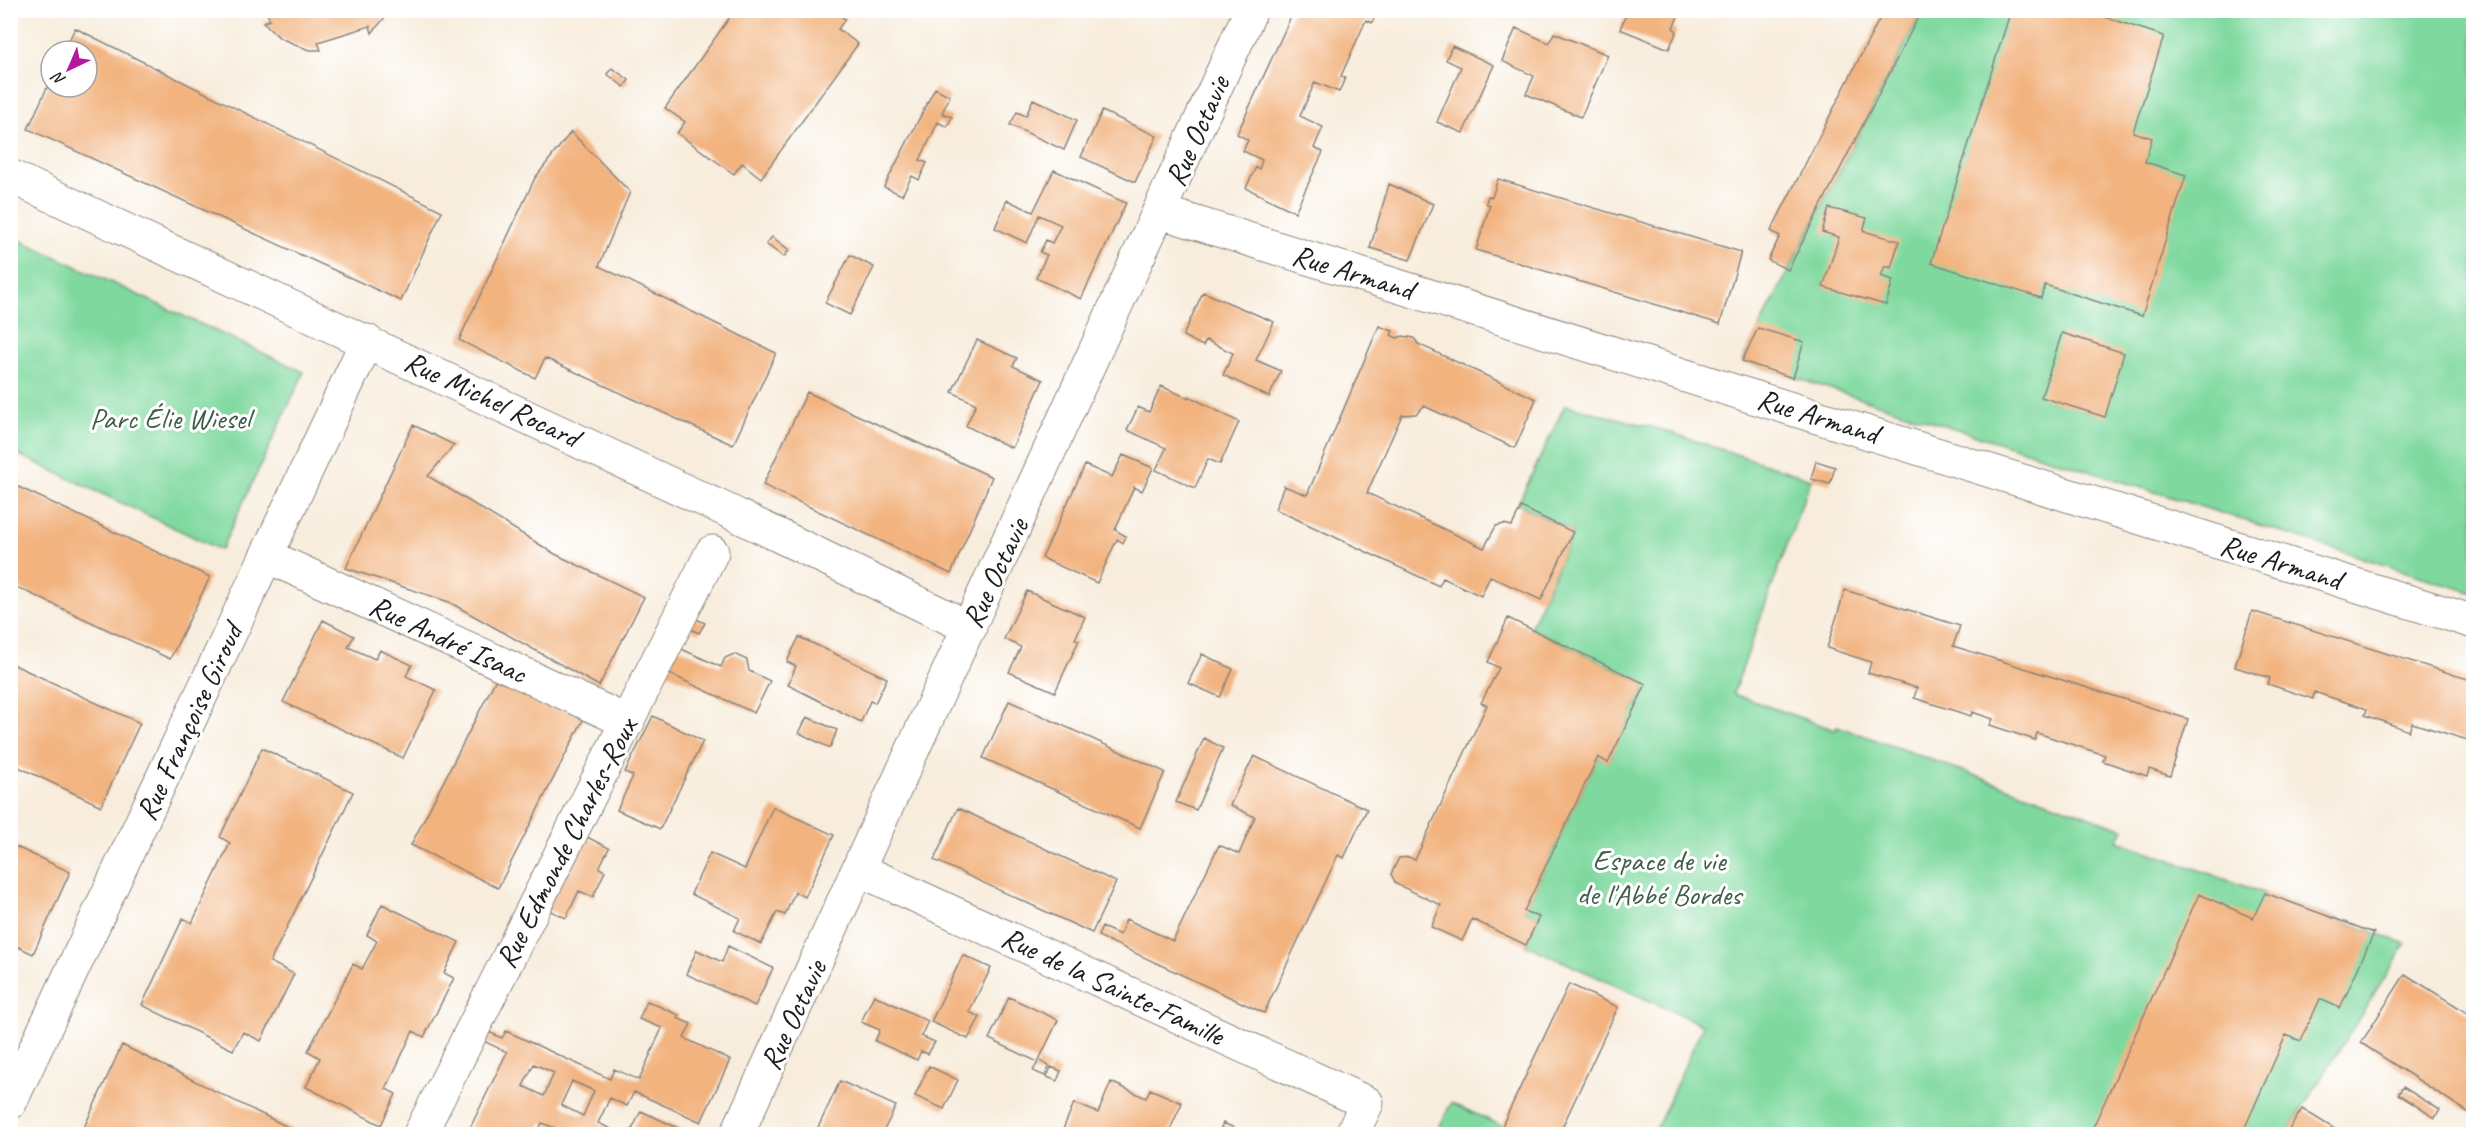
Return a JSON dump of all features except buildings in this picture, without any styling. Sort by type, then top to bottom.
[{"type":"street","name":"Rue Octavie","points":[[737,1134],[1161,212],[1251,10]]},
{"type":"street","name":"Rue Michel Rocard","points":[[10,176],[368,341],[970,628]]},
{"type":"street","name":"Rue Armand","points":[[1161,212],[2474,622]]},
{"type":"street","name":"Rue Françoise Giroud","points":[[10,1103],[368,341]]},
{"type":"street","name":"Rue Edmonde Charles-Roux","points":[[420,1134],[712,552]]},
{"type":"street","name":"Rue André Isaac","points":[[267,556],[628,722]]},
{"type":"street","name":"Rue de la Sainte-Famille","points":[[860,870],[1367,1103],[1352,1134]]},
{"type":"green space","points":[[1922,11],[2473,11],[2473,593],[1742,361]]},
{"type":"green space","name":"Parc Élie Wiesel","points":[[11,236],[304,372],[221,550],[11,451]]},
{"type":"green space","name":"Espace de vie de l'Abbé Bordes","points":[[1565,405],[1663,430],[1811,479],[1733,694],[1835,730],[1837,726],[2124,829],[2118,841],[2406,944],[2286,1134],[1654,1134],[1703,1025],[1526,945],[1539,917],[1524,911],[1598,757],[1608,762],[1646,684],[1530,628],[1573,532],[1518,504]]},
{"type":"green space","points":[[1451,1103],[1520,1134],[1436,1134]]}]
